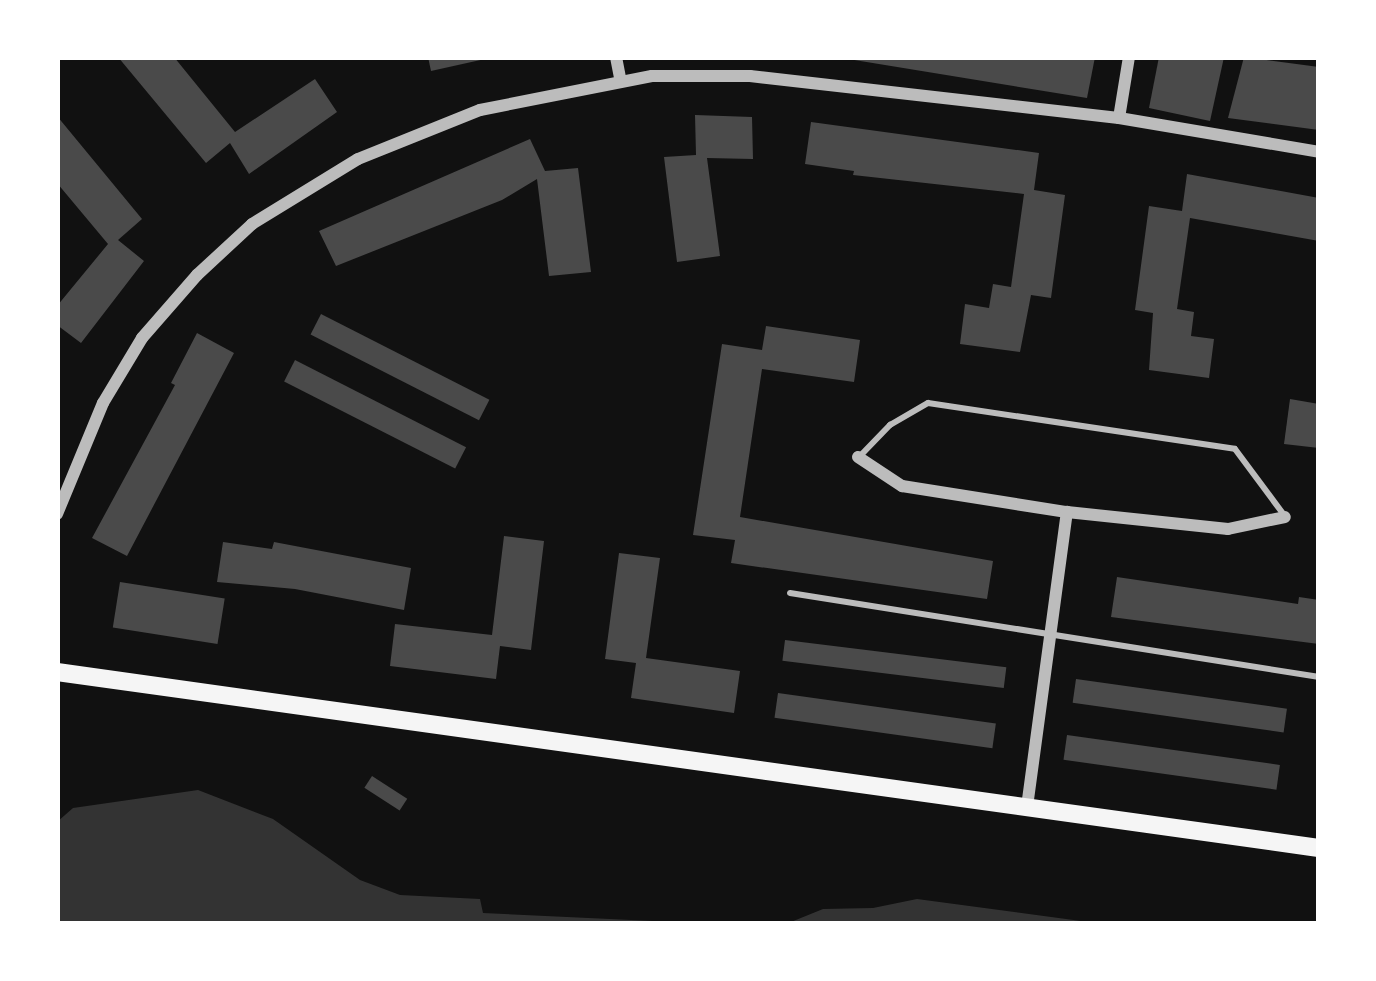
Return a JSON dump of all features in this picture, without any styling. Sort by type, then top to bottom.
[{"type":"main road","points":[[57,672],[1319,848]]},
{"type":"street","points":[[616,57],[621,82]]},
{"type":"street","points":[[1119,118],[1129,57]]},
{"type":"street","points":[[57,514],[82,446],[142,338],[197,274],[252,224],[358,159],[480,110],[652,76],[797,79],[1119,118],[1319,152]]},
{"type":"street","points":[[858,457],[902,486],[1066,512],[1228,529],[1286,517]]},
{"type":"street","points":[[1027,807],[1066,512]]},
{"type":"lane","points":[[858,457],[890,425],[928,403],[1235,449],[1286,517]]},
{"type":"lane","points":[[790,593],[1319,676]]},
{"type":"shaded area","points":[[198,790],[273,819],[360,880],[400,895],[480,899],[483,913],[717,924],[57,924],[57,822],[73,808]]},
{"type":"shaded area","points":[[917,899],[1103,924],[786,924],[823,909],[873,908]]},
{"type":"building","points":[[118,57],[174,57],[235,132],[315,79],[337,112],[249,174],[230,143],[206,163]]},
{"type":"building","points":[[428,57],[484,57],[485,59],[431,71]]},
{"type":"building","points":[[836,57],[1095,57],[1087,98]]},
{"type":"building","points":[[1159,57],[1224,57],[1210,121],[1149,108]]},
{"type":"building","points":[[1244,57],[1319,67],[1319,130],[1228,118]]},
{"type":"building","points":[[695,115],[752,117],[753,159],[707,158],[720,256],[677,262],[664,157],[696,155]]},
{"type":"building","points":[[57,116],[142,219],[118,240],[144,261],[81,343],[57,325],[57,306],[108,244],[57,183]]},
{"type":"building","points":[[811,122],[1039,153],[1034,190],[1065,195],[1051,298],[1031,295],[1020,352],[960,344],[965,304],[989,308],[993,284],[1011,287],[1024,194],[853,175],[854,171],[805,164]]},
{"type":"building","points":[[530,139],[545,171],[578,168],[591,272],[549,276],[537,179],[502,200],[336,266],[319,231]]},
{"type":"building","points":[[1187,174],[1319,198],[1319,241],[1190,218],[1177,309],[1194,312],[1191,336],[1214,339],[1209,378],[1149,370],[1153,313],[1135,310],[1149,206],[1182,211]]},
{"type":"building","points":[[321,314],[489,400],[479,420],[311,334]]},
{"type":"building","points":[[766,326],[860,340],[854,382],[762,369],[740,517],[993,561],[987,599],[731,563],[735,540],[693,535],[722,344],[762,350]]},
{"type":"building","points":[[197,333],[234,353],[127,556],[92,538],[175,385],[171,383]]},
{"type":"building","points":[[295,360],[466,447],[455,469],[284,381]]},
{"type":"building","points":[[1290,399],[1319,404],[1319,448],[1284,444]]},
{"type":"building","points":[[504,536],[544,541],[531,650],[500,646],[496,679],[390,666],[395,624],[492,635]]},
{"type":"building","points":[[223,542],[272,549],[274,542],[411,568],[404,610],[295,589],[217,582]]},
{"type":"building","points":[[619,553],[660,558],[646,658],[740,671],[734,713],[631,698],[636,663],[605,659]]},
{"type":"building","points":[[1117,577],[1298,604],[1299,597],[1319,600],[1319,644],[1111,617]]},
{"type":"building","points":[[120,582],[225,599],[217,644],[113,627]]},
{"type":"building","points":[[785,640],[1006,667],[1004,688],[782,661]]},
{"type":"building","points":[[1076,679],[1287,709],[1284,732],[1073,703]]},
{"type":"building","points":[[778,693],[996,724],[992,748],[775,718]]},
{"type":"building","points":[[1067,735],[1280,765],[1276,790],[1064,760]]},
{"type":"building","points":[[372,776],[407,799],[400,811],[364,788]]}]
